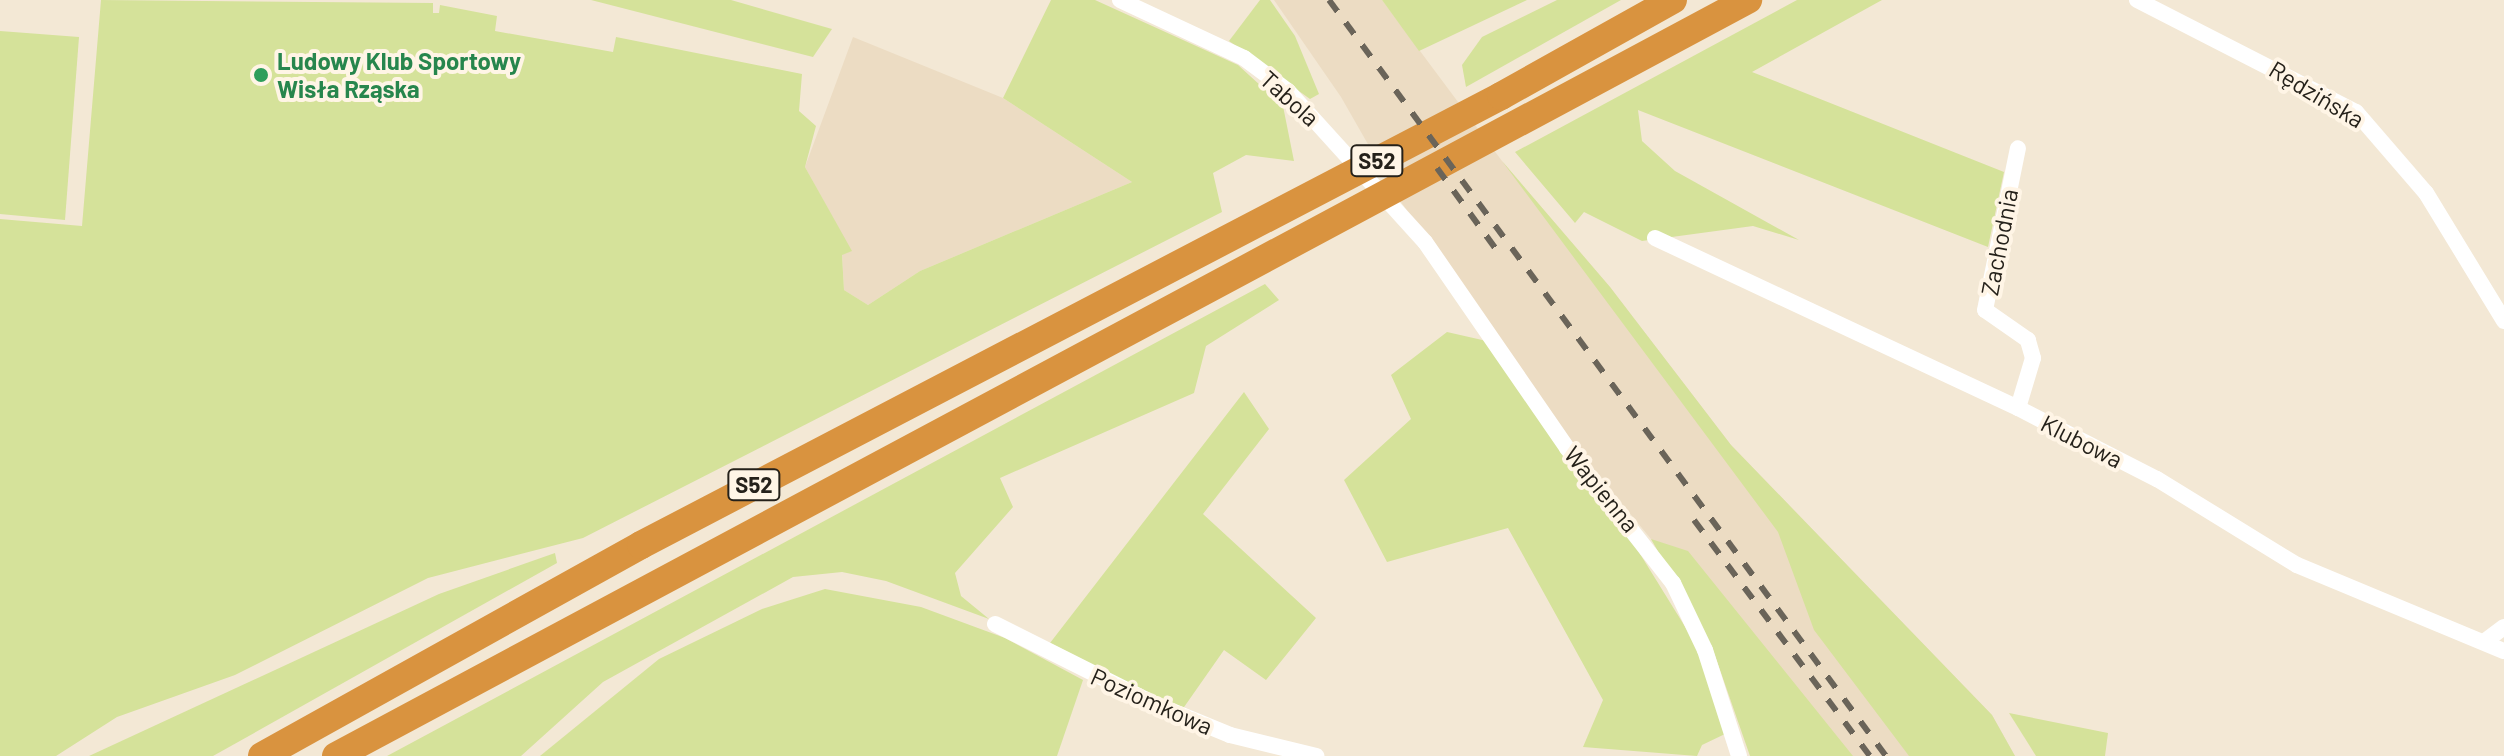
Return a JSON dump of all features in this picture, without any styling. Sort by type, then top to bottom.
[{"type":"highway","name":"S52","points":[[262,756],[655,538],[1501,96],[1673,0]]},
{"type":"highway","name":"S52","points":[[336,756],[693,560],[1523,125],[1748,0]]},
{"type":"street","name":"Tabola","points":[[1120,0],[1244,58],[1288,91],[1425,242]]},
{"type":"street","name":"Rędzińska","points":[[2137,0],[2356,112],[2426,193],[2504,321]]},
{"type":"street","name":"Zachodnia","points":[[2018,148],[1985,310],[2028,340],[2033,358],[2018,408]]},
{"type":"street","name":"Klubowa","points":[[1655,238],[2018,408],[2157,479],[2297,565],[2504,651]]},
{"type":"street","name":"Wapienna","points":[[1425,242],[1567,448],[1673,583],[1705,650],[1736,749]]},
{"type":"street","name":"Poziomkowa","points":[[995,624],[1172,711],[1230,735],[1316,756]]},
{"type":"street","points":[[2484,642],[2504,627]]},
{"type":"street","points":[[1721,756],[1736,749]]},
{"type":"shaded area","points":[[1274,0],[1382,0],[1502,161],[1610,287],[1731,445],[1992,715],[2015,756],[1799,756],[1651,539],[1572,443],[1401,202],[1341,97]]},
{"type":"shaded area","points":[[853,37],[1003,98],[1132,182],[920,271],[868,305],[844,290],[842,254],[851,251],[805,167]]},
{"type":"green space","points":[[101,0],[433,3],[433,13],[439,13],[440,5],[497,16],[495,31],[613,52],[616,37],[802,74],[799,111],[816,126],[805,167],[852,251],[842,255],[844,290],[868,305],[920,271],[1132,182],[1003,98],[1051,0],[1095,0],[1238,65],[1283,106],[1294,161],[1246,155],[1213,173],[1222,212],[583,538],[428,578],[235,675],[117,717],[56,756],[0,756],[0,219],[82,226]]},
{"type":"green space","points":[[591,0],[731,0],[832,29],[813,57]]},
{"type":"green space","points":[[1260,0],[1270,0],[1295,36],[1319,94],[1310,99],[1229,41]]},
{"type":"green space","points":[[1382,0],[1527,0],[1419,51]]},
{"type":"green space","points":[[1557,0],[1621,0],[1466,87],[1462,65],[1482,37]]},
{"type":"green space","points":[[1797,0],[1882,0],[1752,72],[2004,172],[1988,247],[1638,110],[1642,141],[1675,171],[1799,240],[1753,226],[1642,241],[1584,212],[1575,223],[1515,152]]},
{"type":"green space","points":[[0,31],[79,37],[65,220],[0,214]]},
{"type":"green space","points":[[1502,161],[1610,287],[1731,445],[1992,715],[2015,756],[1909,756],[1814,630],[1778,532]]},
{"type":"green space","points":[[1265,284],[1279,300],[1206,346],[1194,393],[1000,478],[1013,507],[955,573],[961,596],[989,619],[886,581],[842,572],[793,577],[603,682],[521,756],[387,756]]},
{"type":"green space","points":[[1447,332],[1491,342],[1624,528],[1697,646],[1725,734],[1702,745],[1697,756],[1583,747],[1603,700],[1508,528],[1387,562],[1344,480],[1411,419],[1391,375]]},
{"type":"green space","points":[[1244,392],[1269,429],[1203,514],[1316,618],[1266,680],[1224,650],[1182,710],[1050,643]]},
{"type":"green space","points":[[1651,539],[1688,551],[1853,756],[1750,756],[1712,647]]},
{"type":"green space","points":[[555,553],[557,563],[213,756],[89,756],[439,594]]},
{"type":"green space","points":[[825,589],[921,607],[1005,638],[1083,680],[1057,756],[540,756],[659,659],[762,609]]},
{"type":"green space","points":[[2009,713],[2108,733],[2105,756],[2036,756]]},
{"type":"railway","points":[[1329,0],[1886,756]]},
{"type":"railway","points":[[1437,168],[1498,252]]},
{"type":"railway","points":[[1694,520],[1870,756]]},
{"type":"place","name":"Ludowy Klub Sportowy Wisła Rząska","points":[[261,75]]}]
